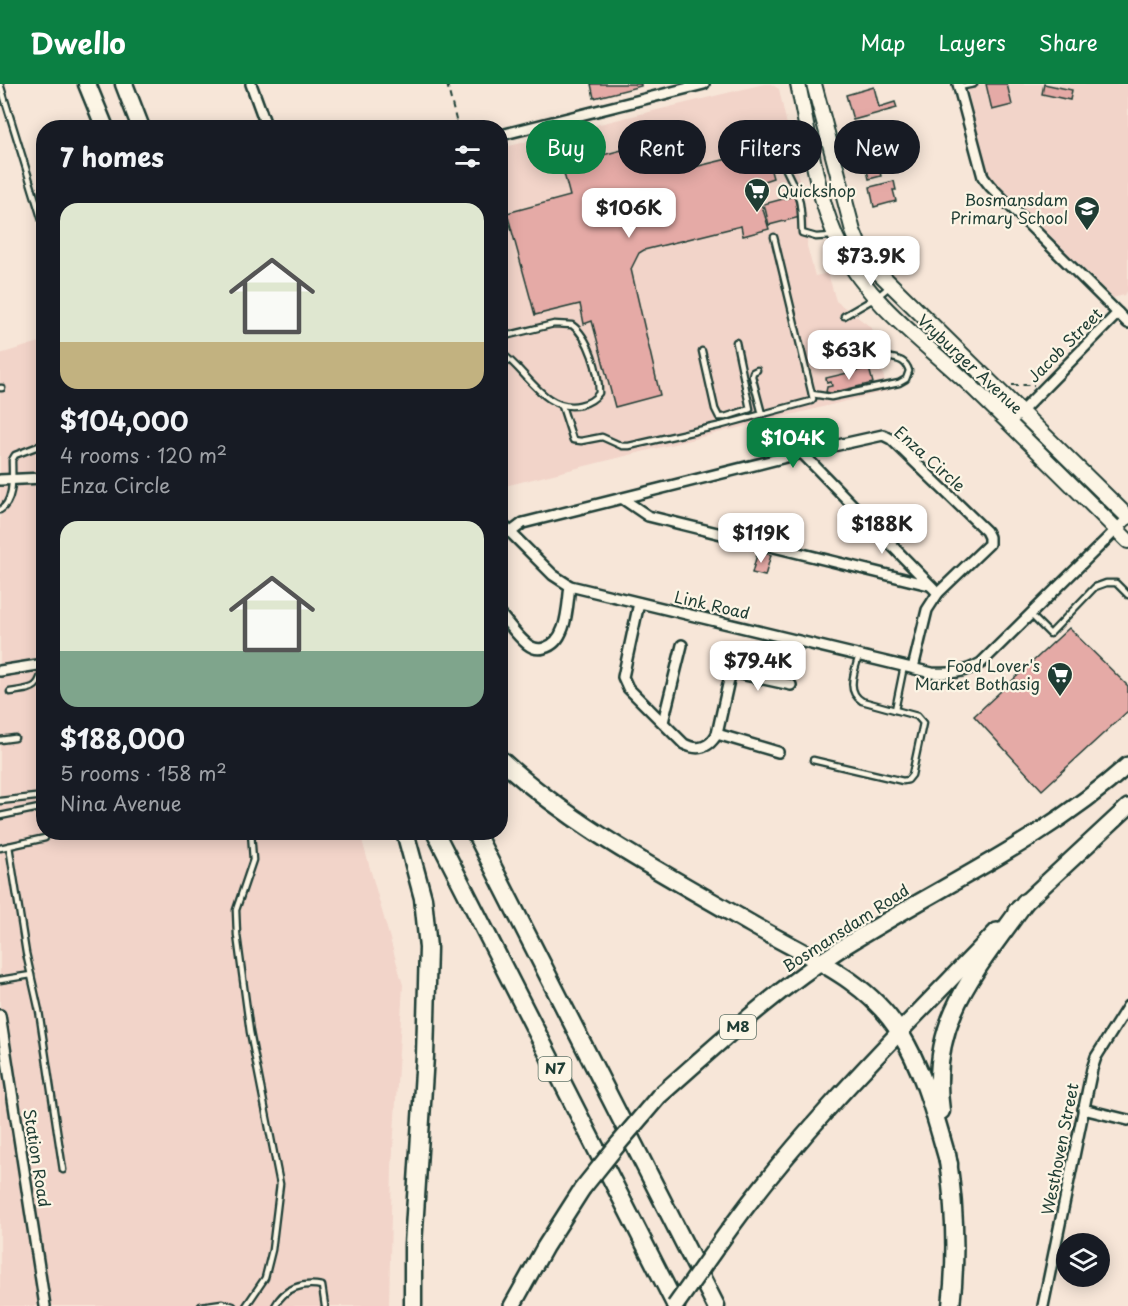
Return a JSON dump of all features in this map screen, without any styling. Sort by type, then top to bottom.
[{"type":"highway","points":[[87,84],[102,120]]},
{"type":"highway","points":[[124,84],[138,120]]},
{"type":"highway","points":[[508,766],[532,788],[622,849],[821,962],[869,996],[900,1032],[916,1064],[929,1096],[949,1164]]},
{"type":"highway","points":[[407,840],[423,898],[428,948],[413,1245],[414,1306]]},
{"type":"highway","name":"N7","points":[[439,840],[676,1306]]},
{"type":"highway","name":"N7","points":[[479,840],[716,1306]]},
{"type":"highway","points":[[951,1306],[954,1280],[954,1200],[940,1107],[938,1076],[943,1036],[948,1021],[968,985],[1025,902]]},
{"type":"main road","name":"Bosmansdam Road","points":[[512,1306],[544,1247],[582,1189],[659,1096],[765,1004],[821,962],[1043,830],[1128,765]]},
{"type":"main road","points":[[676,1306],[749,1201],[837,1098],[1025,902],[1128,807]]},
{"type":"street","points":[[251,84],[264,120]]},
{"type":"street","points":[[655,84],[657,96]]},
{"type":"street","points":[[508,133],[704,84]]},
{"type":"street","name":"Vryburger Avenue","points":[[798,84],[806,120]]},
{"type":"street","name":"Vryburger Avenue","points":[[814,84],[853,231],[860,248],[872,266],[1128,517]]},
{"type":"street","points":[[959,86],[983,177],[1128,323]]},
{"type":"street","name":"Vryburger Avenue","points":[[818,174],[825,209],[836,236],[851,266],[877,297],[1128,542]]},
{"type":"street","name":"Jacob Street","points":[[1009,424],[1118,313]]},
{"type":"street","name":"Enza Circle","points":[[511,532],[523,523],[802,453],[876,436],[887,436],[986,531],[989,537],[989,544],[938,593]]},
{"type":"street","points":[[802,453],[938,593],[927,610],[909,667]]},
{"type":"street","points":[[0,480],[36,478]]},
{"type":"street","points":[[623,499],[648,516],[929,585]]},
{"type":"street","name":"Link Road","points":[[508,529],[553,575],[570,586],[932,673],[950,674],[981,663],[1128,517]]},
{"type":"street","points":[[508,623],[527,644],[542,649],[550,646],[555,643],[562,632],[570,586]]},
{"type":"street","points":[[639,603],[623,677],[628,688],[684,744],[694,748],[710,744],[717,734],[733,662]]},
{"type":"street","points":[[663,722],[682,645]]},
{"type":"street","points":[[0,671],[36,665]]},
{"type":"street","points":[[731,672],[791,684]]},
{"type":"street","points":[[717,734],[778,752]]},
{"type":"street","name":"Westhoven Street","points":[[1043,1306],[1083,1109],[1096,1057],[1128,1006]]},
{"type":"street","name":"Station Road","points":[[0,1015],[45,1306]]},
{"type":"street","points":[[1083,1109],[1128,1120]]},
{"type":"lane","points":[[0,84],[36,201]]},
{"type":"lane","points":[[959,86],[974,84]]},
{"type":"lane","points":[[787,174],[798,198],[802,217],[802,233],[816,237],[836,236]]},
{"type":"lane","points":[[562,406],[573,440],[581,441],[602,437],[622,446],[762,414],[813,399],[774,237]]},
{"type":"lane","points":[[844,316],[877,297],[892,285]]},
{"type":"lane","points":[[508,335],[554,324],[572,325],[587,340],[599,393],[586,404],[572,407],[562,406],[553,402],[508,360]]},
{"type":"lane","points":[[702,351],[715,410],[719,417],[745,412],[750,410],[750,405],[736,342]]},
{"type":"lane","points":[[812,394],[837,396],[899,383],[906,378],[909,371],[906,363],[879,354],[864,343]]},
{"type":"lane","points":[[757,370],[752,376],[762,414]]},
{"type":"lane","points":[[0,510],[10,498],[12,459],[15,455],[36,447]]},
{"type":"lane","points":[[1031,615],[1050,634],[1099,585],[1116,583],[1128,595]]},
{"type":"lane","points":[[813,760],[893,779],[908,780],[912,775],[924,725],[917,716],[862,701],[854,695],[852,688],[859,655]]},
{"type":"lane","points":[[895,710],[909,667]]},
{"type":"lane","points":[[10,692],[36,686]]},
{"type":"lane","points":[[0,740],[15,738]]},
{"type":"lane","points":[[0,801],[36,797]]},
{"type":"lane","points":[[0,816],[36,809]]},
{"type":"lane","points":[[0,848],[36,840]]},
{"type":"lane","points":[[246,1306],[265,1278],[272,1250],[280,1184],[250,1032],[237,935],[236,910],[253,860],[252,840]]},
{"type":"lane","points":[[9,846],[39,1011],[63,1170]]},
{"type":"lane","points":[[0,980],[31,975]]},
{"type":"lane","points":[[274,1306],[281,1296],[294,1287],[314,1284],[322,1286],[326,1306]]},
{"type":"lane","points":[[201,1306],[222,1303],[233,1306]]},
{"type":"path","points":[[447,84],[456,120]]},
{"type":"path","points":[[1007,386],[1035,385]]},
{"type":"shaded area","points":[[764,84],[771,84],[779,89],[786,120],[718,120],[718,174],[798,174],[808,220],[807,246],[815,276],[828,273],[836,301],[872,328],[887,391],[508,485],[508,146],[526,142],[526,174],[606,174],[606,122]]},
{"type":"shaded area","name":"Bosmansdam Primary School","points":[[966,84],[1128,84],[1128,291],[1124,295],[1113,298],[988,174]]},
{"type":"shaded area","points":[[36,343],[36,840],[362,840],[403,985],[392,1167],[389,1306],[0,1306],[0,354]]},
{"type":"building","points":[[591,84],[641,84],[641,86],[594,98]]},
{"type":"building","points":[[986,84],[1007,84],[1012,105],[992,110]]},
{"type":"building","points":[[1044,84],[1072,90],[1070,100],[1042,94]]},
{"type":"building","points":[[874,87],[879,107],[895,102],[897,108],[853,120],[846,95]]},
{"type":"building","points":[[618,151],[618,174],[706,174],[706,164],[718,161],[718,174],[772,174],[773,178],[755,184],[769,229],[743,236],[741,226],[639,253],[631,269],[660,395],[615,407],[592,321],[584,324],[580,304],[535,315],[508,217],[508,213],[570,196],[564,174],[606,174],[606,154]]},
{"type":"building","points":[[868,174],[880,174],[881,176],[869,179]]},
{"type":"building","points":[[894,181],[896,190],[893,190],[896,201],[874,207],[870,187]]},
{"type":"building","points":[[794,196],[800,217],[769,225],[764,204]]},
{"type":"building","points":[[869,368],[873,383],[831,393],[826,392],[827,387],[832,386],[831,382],[827,383],[826,378]]},
{"type":"building","points":[[758,551],[771,555],[765,576],[752,573]]},
{"type":"building","name":"Food Lover's Market Bothasig","points":[[1069,628],[1128,686],[1128,711],[1042,790],[974,716]]},
{"type":"place","name":"Quickshop","points":[[757,214]]},
{"type":"place","name":"Bosmansdam Primary School","points":[[1087,232]]},
{"type":"place","name":"Food Lover's Market Bothasig","points":[[1060,698]]}]
